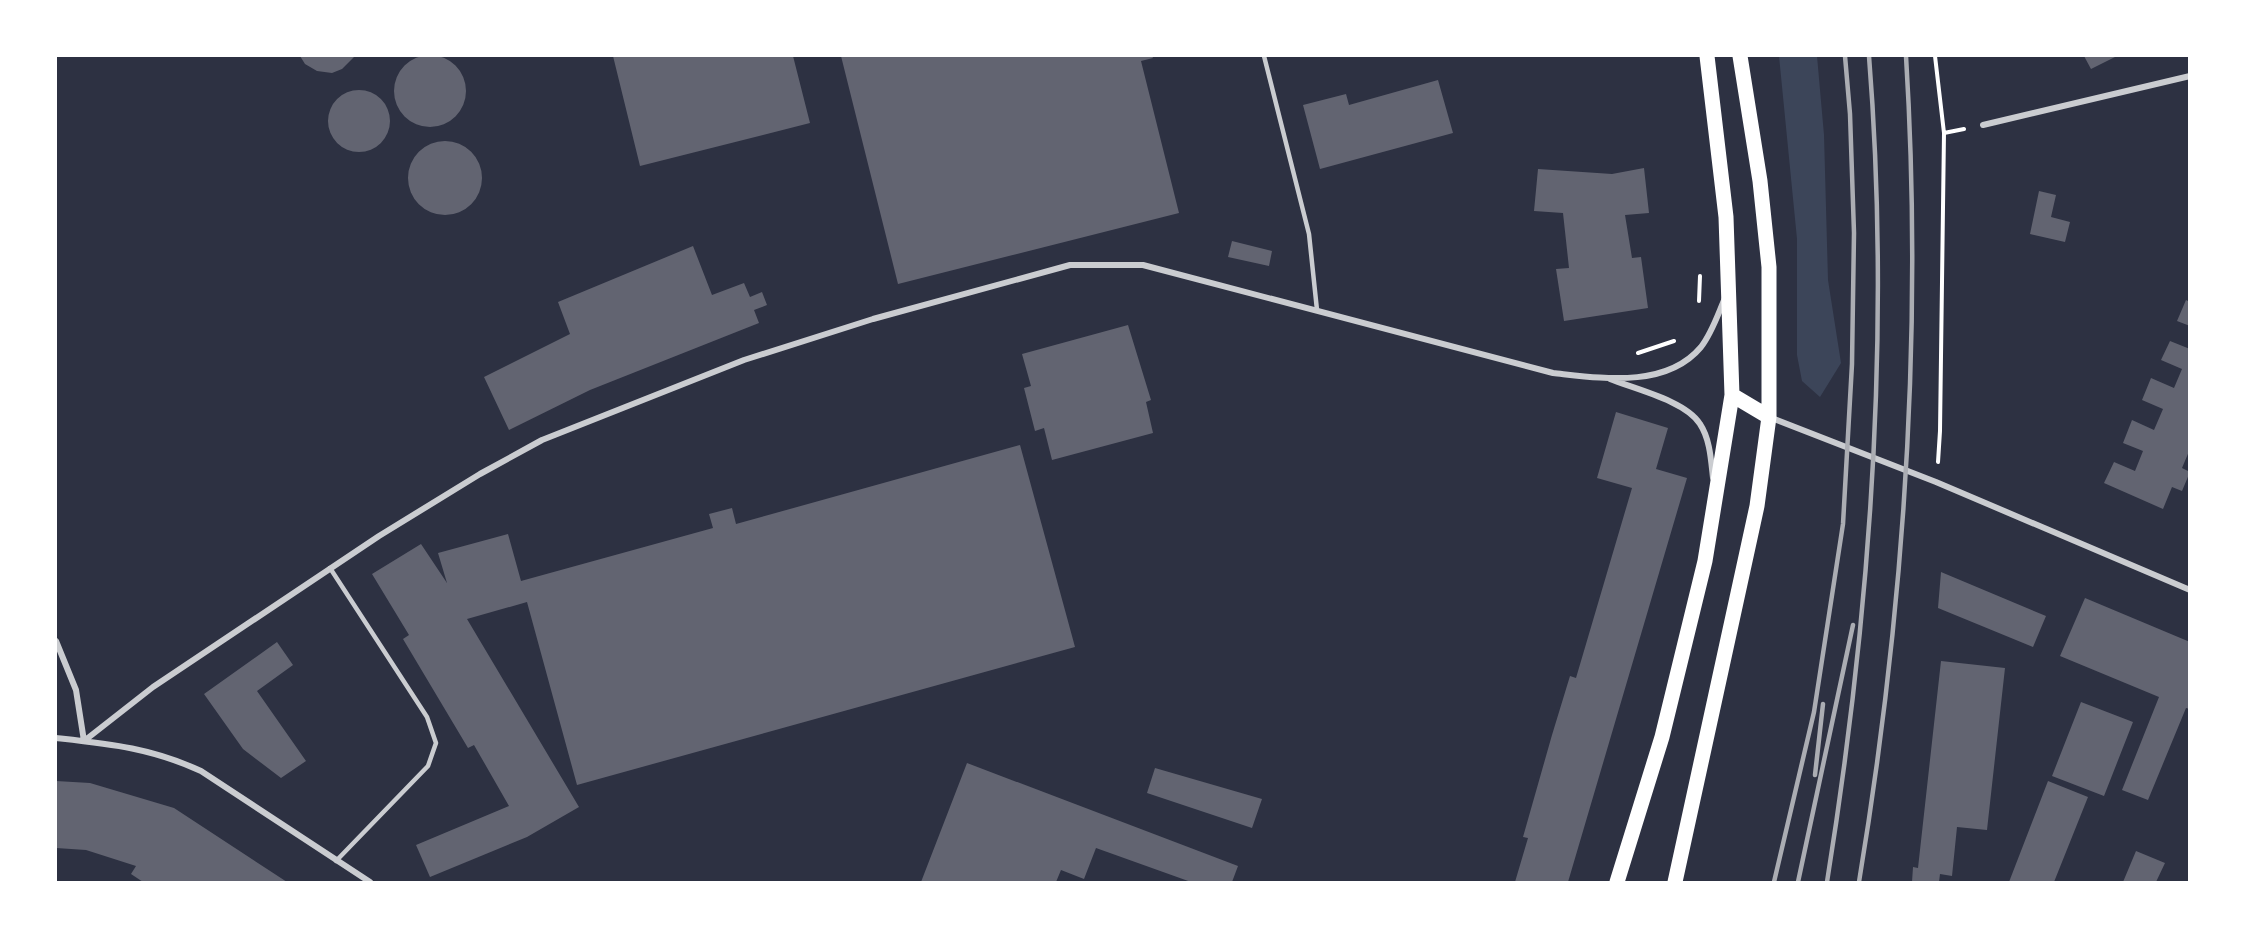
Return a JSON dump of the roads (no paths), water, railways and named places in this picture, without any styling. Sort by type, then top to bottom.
[{"type":"main road","points":[[1617,882],[1662,736],[1705,561],[1732,394],[1726,217],[1707,56]]},
{"type":"main road","points":[[1675,882],[1757,506],[1769,417],[1769,267],[1760,181],[1740,56]]},
{"type":"main road","points":[[1732,394],[1769,417]]},
{"type":"street","points":[[1983,125],[2190,76]]},
{"type":"street","points":[[84,741],[153,687],[330,568],[480,474],[542,440],[744,360],[862,322],[1070,265],[1143,265],[1552,373],[1609,379],[1665,372],[1685,361],[1701,348],[1730,284]]},
{"type":"street","points":[[1609,379],[1678,406],[1693,415],[1702,426],[1710,452],[1716,496]]},
{"type":"street","points":[[1769,417],[1936,482],[2190,591]]},
{"type":"street","points":[[56,641],[76,690],[84,741]]},
{"type":"street","points":[[56,738],[138,748],[174,759],[201,771],[370,882]]},
{"type":"lane","points":[[1264,56],[1309,234],[1317,310]]},
{"type":"lane","points":[[330,568],[428,717],[436,743],[428,766],[336,861]]},
{"type":"railway","points":[[1774,882],[1814,712],[1843,524],[1852,364],[1854,233],[1850,114],[1845,56]]},
{"type":"railway","points":[[1827,882],[1855,677],[1873,470],[1878,263],[1869,56]]},
{"type":"railway","points":[[1859,882],[1888,677],[1906,470],[1912,263],[1911,159],[1906,56]]},
{"type":"railway","points":[[1798,882],[1853,625]]},
{"type":"railway","points":[[1815,775],[1823,704]]}]
